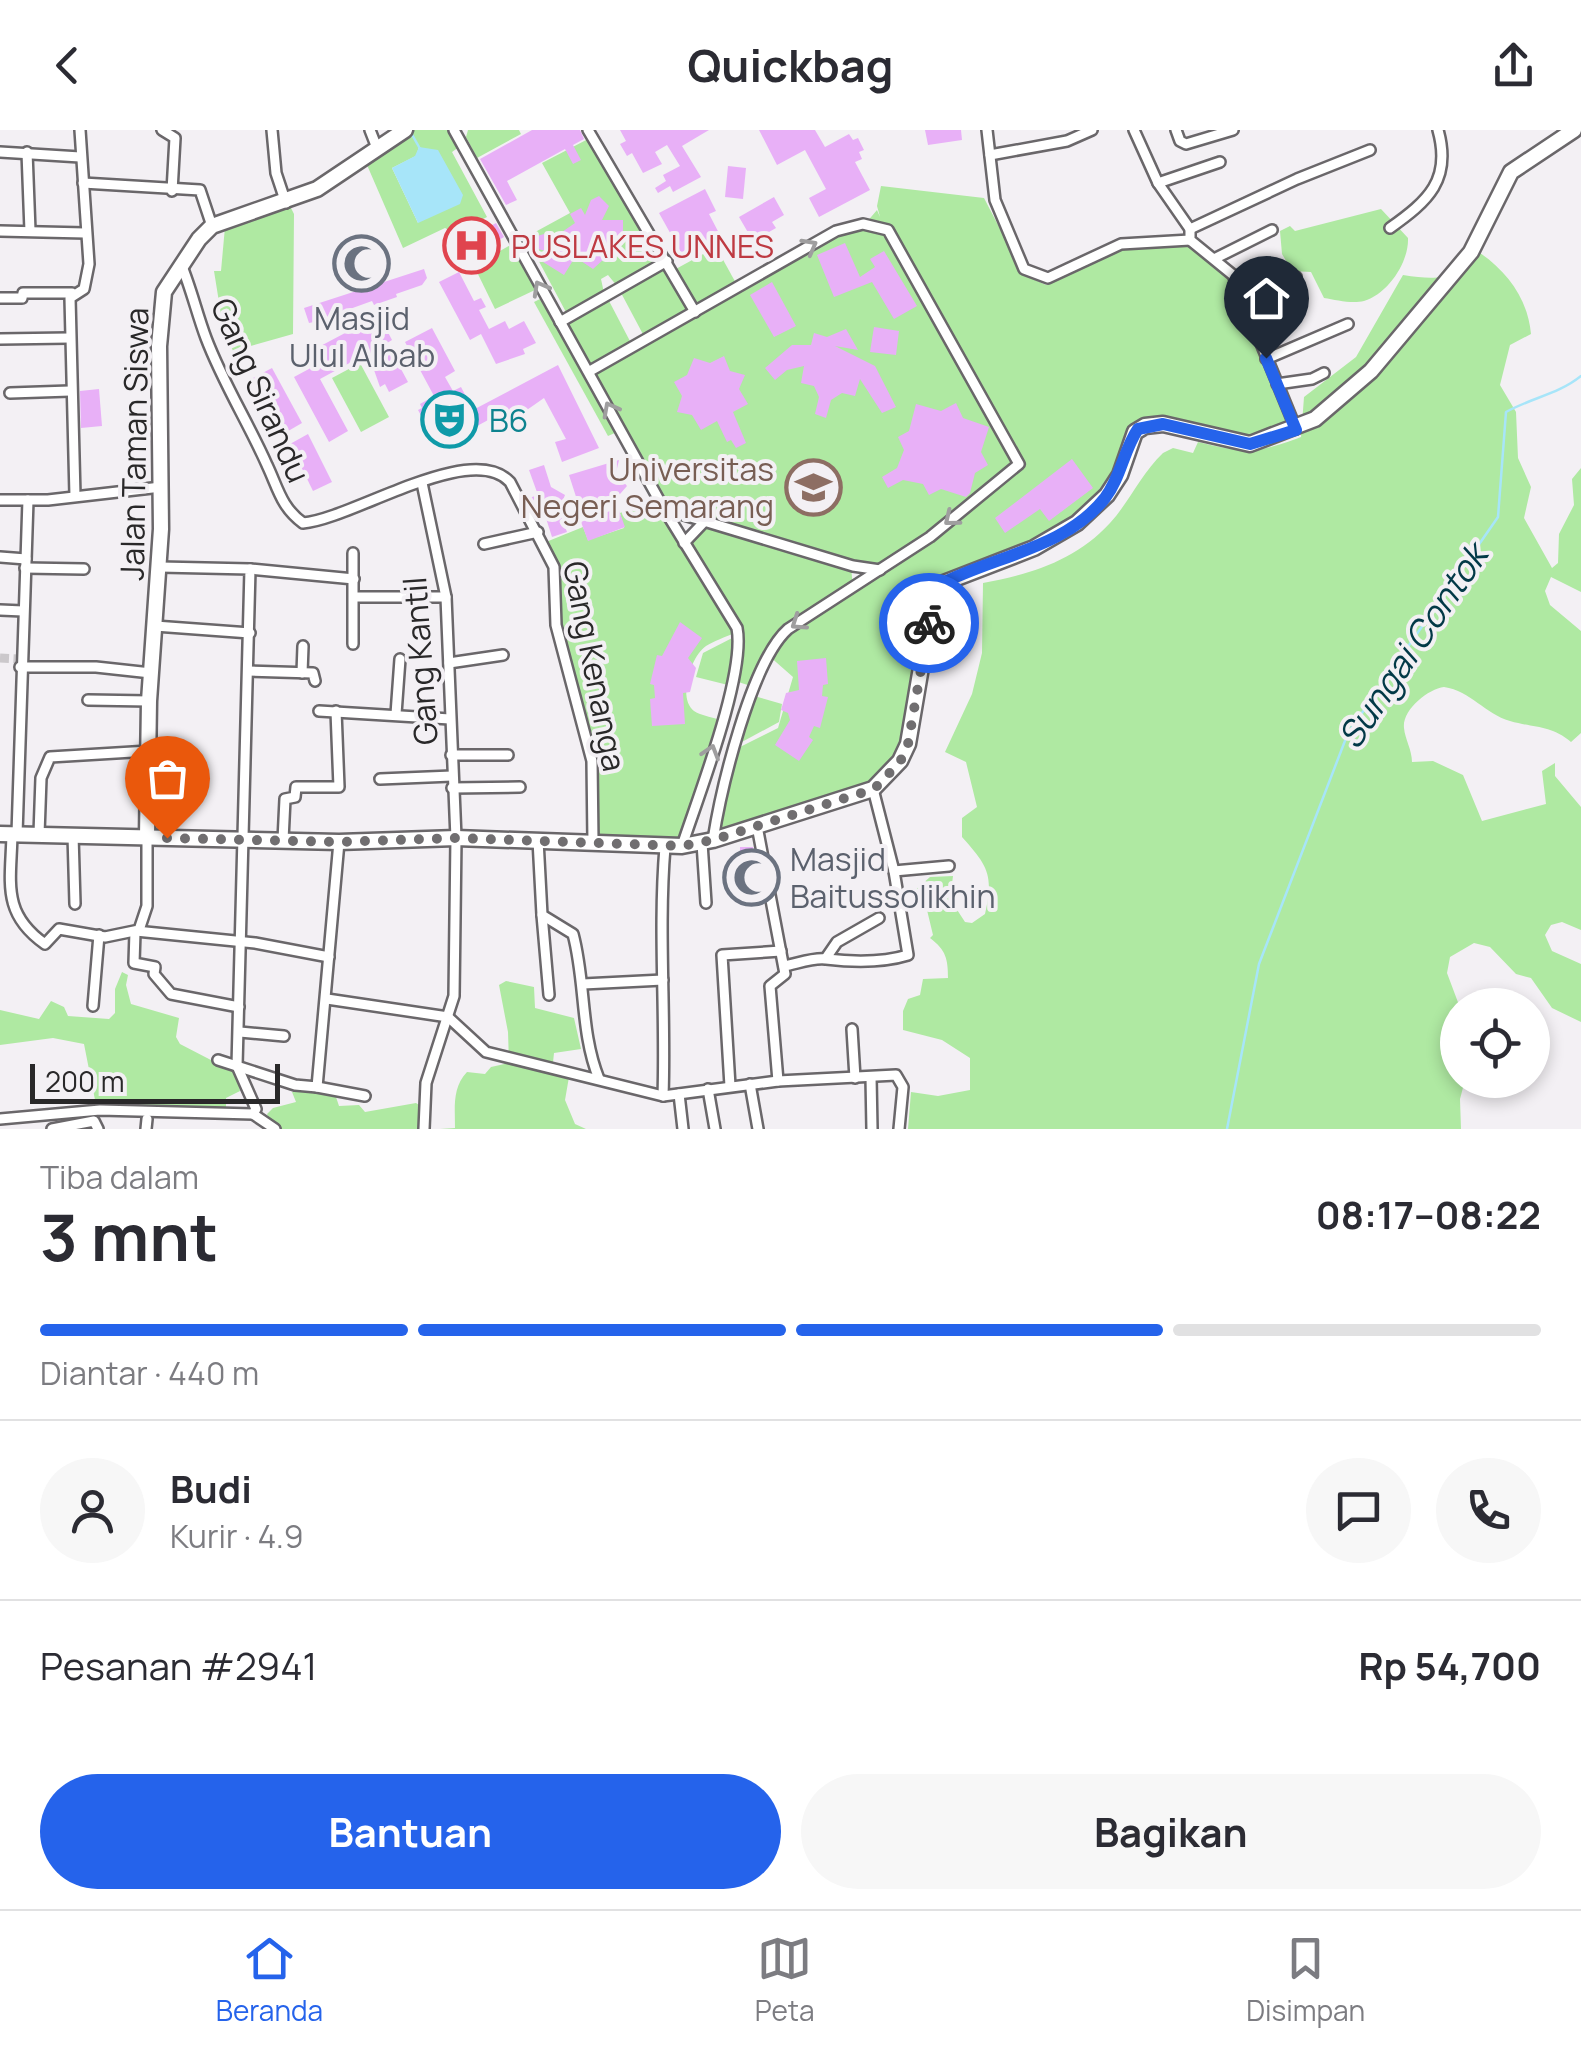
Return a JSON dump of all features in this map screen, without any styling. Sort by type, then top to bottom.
[{"type":"main road","points":[[212,226],[286,203],[336,179],[405,130]]},
{"type":"main road","points":[[10,834],[338,842],[456,838],[665,847],[757,826],[874,789],[900,762],[910,734],[933,597],[941,584],[1034,548],[1077,524],[1107,495],[1120,475],[1135,432],[1145,426],[1163,424],[1250,444],[1296,430],[1325,412],[1371,370],[1471,252],[1511,172],[1574,130]]},
{"type":"main road","name":"Jalan Taman Siswa","points":[[146,836],[149,702],[160,566],[160,306],[181,264],[212,226]]},
{"type":"street","points":[[0,298],[22,298],[23,292],[72,293],[87,284],[80,130]]},
{"type":"street","points":[[162,130],[175,138],[172,190]]},
{"type":"street","points":[[272,130],[276,173],[286,203]]},
{"type":"street","points":[[370,130],[377,148]]},
{"type":"street","points":[[454,130],[664,509],[734,623],[738,640],[730,690],[682,846]]},
{"type":"street","points":[[588,130],[695,312]]},
{"type":"street","points":[[986,130],[995,200],[1020,265],[1042,278],[1121,244],[1190,235],[1298,178],[1370,150]]},
{"type":"street","points":[[990,155],[1066,141],[1092,130]]},
{"type":"street","points":[[1134,130],[1158,183],[1190,235],[1228,268],[1242,292],[1296,430]]},
{"type":"street","points":[[1176,130],[1180,142],[1186,144],[1233,130]]},
{"type":"street","points":[[1390,228],[1432,193],[1445,156],[1438,130]]},
{"type":"street","points":[[0,152],[80,156]]},
{"type":"street","points":[[27,152],[30,231]]},
{"type":"street","points":[[1158,183],[1220,162]]},
{"type":"street","points":[[83,183],[201,191],[212,226]]},
{"type":"street","points":[[590,371],[836,231],[863,224],[888,230],[1019,464],[930,537],[788,629],[768,650],[710,836],[706,903]]},
{"type":"street","points":[[1216,258],[1272,230]]},
{"type":"street","points":[[0,231],[85,233]]},
{"type":"street","points":[[560,322],[667,261]]},
{"type":"street","name":"Gang Sirandu","points":[[181,264],[206,338],[242,420],[291,514],[303,523],[313,522],[422,482]]},
{"type":"street","points":[[1254,330],[1294,315],[1290,284],[1296,276]]},
{"type":"street","points":[[72,293],[69,338],[75,496]]},
{"type":"street","points":[[1266,358],[1348,324]]},
{"type":"street","points":[[0,339],[69,338]]},
{"type":"street","points":[[1277,384],[1312,379],[1324,372]]},
{"type":"street","points":[[10,393],[70,391]]},
{"type":"street","name":"Gang Kenanga","points":[[422,482],[470,470],[502,474],[538,532],[554,567],[556,625],[592,761],[593,842]]},
{"type":"street","name":"Gang Kantil","points":[[422,482],[446,597],[456,838],[454,996],[426,1083],[424,1129]]},
{"type":"street","points":[[0,500],[161,487]]},
{"type":"street","points":[[28,500],[10,834],[10,900],[19,918],[45,944],[59,929],[99,936],[136,932],[329,957]]},
{"type":"street","points":[[664,509],[852,566],[880,570]]},
{"type":"street","points":[[684,544],[704,522]]},
{"type":"street","points":[[484,544],[538,532]]},
{"type":"street","points":[[353,553],[353,644]]},
{"type":"street","points":[[0,558],[84,569]]},
{"type":"street","points":[[160,566],[250,569],[354,579]]},
{"type":"street","points":[[852,566],[855,587]]},
{"type":"street","points":[[250,569],[238,1066],[256,1109],[254,1114]]},
{"type":"street","points":[[354,598],[446,597]]},
{"type":"street","points":[[0,610],[23,611]]},
{"type":"street","points":[[156,626],[250,633]]},
{"type":"street","points":[[302,673],[303,646]]},
{"type":"street","points":[[449,663],[503,655]]},
{"type":"street","points":[[396,714],[400,659]]},
{"type":"street","points":[[20,668],[96,667],[151,673]]},
{"type":"street","points":[[249,671],[313,673],[315,681]]},
{"type":"street","points":[[88,700],[149,702]]},
{"type":"street","points":[[318,711],[450,718]]},
{"type":"street","points":[[283,840],[285,799],[295,797],[296,787],[339,787],[336,712]]},
{"type":"street","points":[[39,834],[41,778],[50,757],[149,751]]},
{"type":"street","points":[[451,755],[508,754]]},
{"type":"street","points":[[380,779],[452,776]]},
{"type":"street","points":[[452,788],[520,787]]},
{"type":"street","points":[[784,966],[826,958],[835,963],[908,956],[894,871],[874,789]]},
{"type":"street","points":[[690,820],[697,834],[710,836]]},
{"type":"street","points":[[757,826],[785,974],[770,986],[778,1081]]},
{"type":"street","points":[[73,835],[75,904]]},
{"type":"street","points":[[146,836],[147,906],[136,932],[134,963],[155,967],[154,974],[171,994],[240,1007]]},
{"type":"street","points":[[538,840],[549,995]]},
{"type":"street","points":[[318,1082],[338,842]]},
{"type":"street","points":[[663,1096],[666,1031],[659,936],[665,847]]},
{"type":"street","points":[[894,871],[949,866]]},
{"type":"street","points":[[542,915],[571,931],[583,984],[588,1042],[599,1079]]},
{"type":"street","points":[[826,958],[837,942],[879,918]]},
{"type":"street","points":[[92,1006],[99,936]]},
{"type":"street","points":[[730,1086],[722,955],[781,951]]},
{"type":"street","points":[[583,984],[663,980]]},
{"type":"street","points":[[326,999],[448,1017],[486,1052],[663,1096],[778,1081],[896,1075],[902,1079],[899,1129]]},
{"type":"street","points":[[852,1028],[856,1078]]},
{"type":"street","points":[[240,1032],[284,1036]]},
{"type":"street","points":[[218,1060],[295,1085],[318,1082],[365,1096]]},
{"type":"street","points":[[871,1078],[872,1129]]},
{"type":"street","points":[[750,1084],[758,1129]]},
{"type":"street","points":[[708,1089],[715,1129]]},
{"type":"street","points":[[679,1094],[683,1129]]},
{"type":"street","points":[[0,1119],[100,1110],[254,1114],[275,1129]]},
{"type":"street","points":[[52,1129],[94,1120],[98,1129]]},
{"type":"green space","points":[[413,130],[449,130],[459,147],[452,152],[487,217],[455,233],[445,228],[403,248],[367,165]],"holes":[[[419,147],[426,150],[418,223],[392,168],[416,156]]]},
{"type":"green space","points":[[468,130],[519,130],[521,134],[477,158],[466,137]]},
{"type":"green space","points":[[590,138],[662,258],[617,286],[608,275],[601,279],[604,293],[567,314],[526,237],[570,213],[542,163]]},
{"type":"green space","points":[[881,186],[984,198],[1024,275],[1046,285],[1125,247],[1189,247],[1217,265],[1238,290],[1289,430],[1251,442],[1149,422],[1109,486],[1059,532],[938,583],[905,743],[872,786],[718,836],[738,748],[778,728],[793,677],[768,655],[790,632],[933,538],[1022,465],[889,228],[883,223],[866,223],[877,210],[880,217],[877,206]]},
{"type":"green space","points":[[290,206],[294,214],[293,334],[233,351],[223,327],[214,271],[221,271],[225,227]]},
{"type":"green space","points":[[1381,209],[1408,238],[1405,257],[1395,276],[1373,297],[1354,302],[1324,298],[1311,272],[1292,271],[1282,254],[1280,231],[1290,226],[1295,231]]},
{"type":"green space","points":[[862,226],[884,232],[1015,464],[929,536],[880,568],[854,565],[665,508],[593,372],[838,234]]},
{"type":"green space","points":[[512,244],[535,290],[495,309],[474,266]]},
{"type":"green space","points":[[716,247],[737,285],[696,309],[674,270]]},
{"type":"green space","points":[[1480,253],[1515,288],[1526,310],[1531,334],[1510,345],[1500,385],[1516,412],[1518,458],[1531,487],[1524,518],[1552,568],[1558,563],[1559,534],[1574,505],[1572,479],[1581,468],[1581,592],[1551,577],[1545,591],[1550,605],[1581,631],[1581,733],[1571,742],[1549,730],[1501,718],[1462,693],[1444,687],[1417,702],[1407,714],[1404,728],[1412,762],[1433,761],[1463,775],[1482,821],[1546,804],[1542,771],[1555,763],[1555,776],[1581,807],[1581,930],[1562,922],[1551,925],[1545,935],[1552,951],[1581,964],[1581,1022],[1552,1008],[1550,988],[1538,988],[1531,978],[1516,974],[1490,947],[1474,943],[1450,957],[1447,973],[1453,988],[1440,988],[1440,1098],[1460,1098],[1461,1129],[908,1129],[911,1092],[938,1096],[970,1090],[970,1058],[942,1040],[903,1030],[903,1011],[908,999],[920,995],[923,979],[948,978],[945,955],[930,938],[933,935],[927,910],[912,893],[930,877],[953,876],[950,899],[965,922],[972,923],[985,914],[988,901],[987,872],[962,837],[962,818],[977,807],[966,762],[945,752],[972,694],[982,653],[983,583],[1035,570],[1082,547],[1110,523],[1155,461],[1173,448],[1193,453],[1198,442],[1250,450],[1301,437],[1304,397],[1356,357],[1403,275],[1446,276]]},
{"type":"green space","points":[[667,264],[692,311],[645,338],[620,291]]},
{"type":"green space","points":[[540,299],[617,432],[608,436],[534,302]]},
{"type":"green space","points":[[608,299],[632,345],[591,367],[564,323]]},
{"type":"green space","points":[[360,363],[389,417],[361,432],[332,378]]},
{"type":"green space","points":[[655,498],[735,633],[700,651],[688,677],[689,705],[696,712],[717,719],[681,839],[597,839],[594,754],[559,620],[559,573],[546,542],[583,527],[588,540],[624,528],[620,513]]},
{"type":"green space","points":[[704,524],[851,567],[853,587],[777,637],[764,654],[751,686],[735,681],[741,632],[687,544]]},
{"type":"green space","points":[[736,636],[728,685],[696,677],[703,653]]},
{"type":"green space","points":[[754,696],[782,704],[779,722],[740,743]]},
{"type":"green space","points":[[122,972],[128,975],[126,985],[131,1004],[179,1018],[176,1037],[180,1044],[236,1073],[240,1091],[226,1098],[226,1107],[96,1105],[84,1044],[53,1038],[0,1045],[0,1010],[39,1019],[51,1001],[64,1007],[68,1016],[109,1019],[115,1013],[115,989]]},
{"type":"green space","points":[[506,981],[534,987],[535,1008],[574,1018],[581,1049],[554,1053],[552,1072],[569,1077],[565,1100],[575,1124],[586,1129],[440,1129],[455,1128],[457,1091],[467,1072],[485,1074],[491,1067],[509,1063],[499,985]]},
{"type":"green space","points":[[334,1091],[339,1106],[359,1105],[365,1112],[416,1103],[428,1111],[430,1129],[274,1129],[267,1114],[273,1108],[296,1102],[292,1092]]},
{"type":"water","points":[[419,147],[438,150],[463,195],[460,204],[418,223],[392,168],[415,156]]},
{"type":"building","points":[[532,130],[580,130],[584,139],[573,145],[581,160],[573,164],[565,149],[507,181],[517,200],[506,205],[480,159]]},
{"type":"building","points":[[620,130],[709,130],[682,146],[701,177],[673,192],[670,186],[658,193],[655,188],[666,181],[663,175],[680,166],[667,145],[655,152],[662,164],[643,173],[632,153],[627,156],[620,144],[626,141]]},
{"type":"building","points":[[759,130],[815,130],[825,147],[849,134],[853,140],[858,138],[864,150],[859,152],[862,159],[855,162],[870,190],[819,217],[809,198],[826,189],[805,150],[777,165]]},
{"type":"building","points":[[925,130],[961,130],[962,140],[928,145]]},
{"type":"building","points":[[728,166],[746,168],[743,199],[725,197]]},
{"type":"building","points":[[705,189],[716,211],[709,214],[721,237],[683,256],[659,213]]},
{"type":"building","points":[[599,196],[609,206],[602,220],[623,220],[623,245],[599,246],[604,259],[593,269],[575,257],[564,275],[543,262],[550,252],[534,248],[534,237],[544,234],[552,242],[564,236],[562,232],[575,223],[570,214],[581,208],[585,215],[591,200]]},
{"type":"building","points":[[774,197],[784,215],[772,222],[776,228],[753,241],[739,217]]},
{"type":"building","name":"PUSLAKES UNNES","points":[[496,223],[504,237],[462,261],[454,246]]},
{"type":"building","name":"Masjid Ulul Albab","points":[[359,235],[369,236],[370,250],[382,254],[380,282],[345,279],[342,274],[343,250],[356,248]]},
{"type":"building","points":[[845,243],[860,277],[875,267],[870,259],[884,251],[917,306],[894,319],[872,282],[834,297],[817,255]]},
{"type":"building","points":[[424,269],[427,278],[422,285],[396,294],[397,297],[374,305],[372,301],[336,314],[338,317],[309,323],[304,308]]},
{"type":"building","points":[[459,272],[474,301],[481,298],[486,307],[479,310],[489,329],[505,321],[509,329],[524,321],[536,343],[523,349],[525,354],[496,364],[481,334],[470,340],[439,282]]},
{"type":"building","points":[[772,282],[796,326],[774,337],[750,295]]},
{"type":"building","points":[[379,315],[392,340],[387,343],[408,382],[389,392],[385,384],[380,387],[368,353],[320,379],[348,431],[329,442],[294,377],[320,363],[313,350]]},
{"type":"building","points":[[874,327],[899,331],[896,355],[870,352]]},
{"type":"building","points":[[432,328],[455,371],[445,377],[453,391],[461,387],[473,410],[558,365],[599,448],[562,462],[555,442],[566,439],[544,398],[514,419],[512,416],[494,426],[490,419],[442,445],[418,410],[422,408],[420,404],[434,396],[405,342]]},
{"type":"building","points":[[846,329],[858,350],[835,346],[875,366],[896,407],[882,413],[860,379],[855,396],[842,393],[831,400],[826,418],[815,414],[819,397],[814,386],[801,383],[804,366],[787,370],[775,380],[765,368],[792,345],[811,345],[814,333],[827,337]]},
{"type":"building","points":[[724,356],[730,371],[745,375],[739,389],[748,404],[733,412],[746,443],[736,448],[731,440],[727,442],[717,421],[701,430],[692,415],[677,412],[682,396],[674,382],[687,375],[694,358],[710,363]]},
{"type":"building","points":[[272,368],[302,423],[283,434],[253,378]]},
{"type":"building","points":[[99,389],[102,426],[81,428],[80,391]]},
{"type":"building","points":[[956,403],[963,418],[989,427],[981,452],[988,465],[975,473],[970,493],[966,497],[941,489],[929,495],[923,484],[903,480],[888,488],[882,477],[897,468],[904,450],[898,437],[909,431],[916,404],[941,411]]},
{"type":"building","points":[[308,434],[332,482],[313,491],[290,444]]},
{"type":"building","points":[[1072,459],[1093,488],[1049,521],[1040,509],[1005,533],[995,518]]},
{"type":"building","points":[[619,460],[616,473],[627,486],[620,494],[579,506],[569,475]]},
{"type":"building","points":[[544,465],[551,487],[565,495],[559,510],[567,532],[552,537],[544,512],[536,515],[529,498],[538,495],[529,470]]},
{"type":"building","points":[[618,508],[625,527],[588,541],[581,522]]},
{"type":"building","points":[[680,622],[702,638],[688,658],[696,668],[690,692],[683,693],[685,724],[652,726],[650,699],[655,698],[654,685],[650,684],[657,655],[662,656]]},
{"type":"building","points":[[826,658],[828,684],[823,685],[822,696],[828,697],[820,728],[814,726],[809,737],[813,740],[799,761],[775,745],[790,720],[788,713],[781,710],[786,693],[799,690],[797,661]]},
{"type":"building","name":"Masjid Baitussolikhin","points":[[740,847],[753,847],[761,892],[740,891]]},
{"type":"waterway","points":[[410,131],[419,147]]},
{"type":"waterway","name":"Sungai Contok","points":[[1227,1129],[1259,964],[1348,733],[1498,517],[1506,412],[1581,376]]},
{"type":"tunnel","points":[[0,658],[21,659]]},
{"type":"way so far","points":[[167,838],[338,842],[456,838],[665,847],[713,840],[874,789],[900,762],[908,744],[929,623]]},
{"type":"place","name":"PUSLAKES UNNES","points":[[472,246]]},
{"type":"place","name":"Masjid Ulul Albab","points":[[362,264]]},
{"type":"place","name":"B6","points":[[450,420]]},
{"type":"place","name":"Universitas Negeri Semarang","points":[[813,487]]},
{"type":"place","name":"Masjid Baitussolikhin","points":[[751,877]]},
{"type":"route","points":[[929,623],[933,597],[941,584],[967,570],[1034,548],[1077,524],[1097,507],[1120,475],[1138,429],[1163,424],[1250,444],[1296,430],[1266,358]]}]
